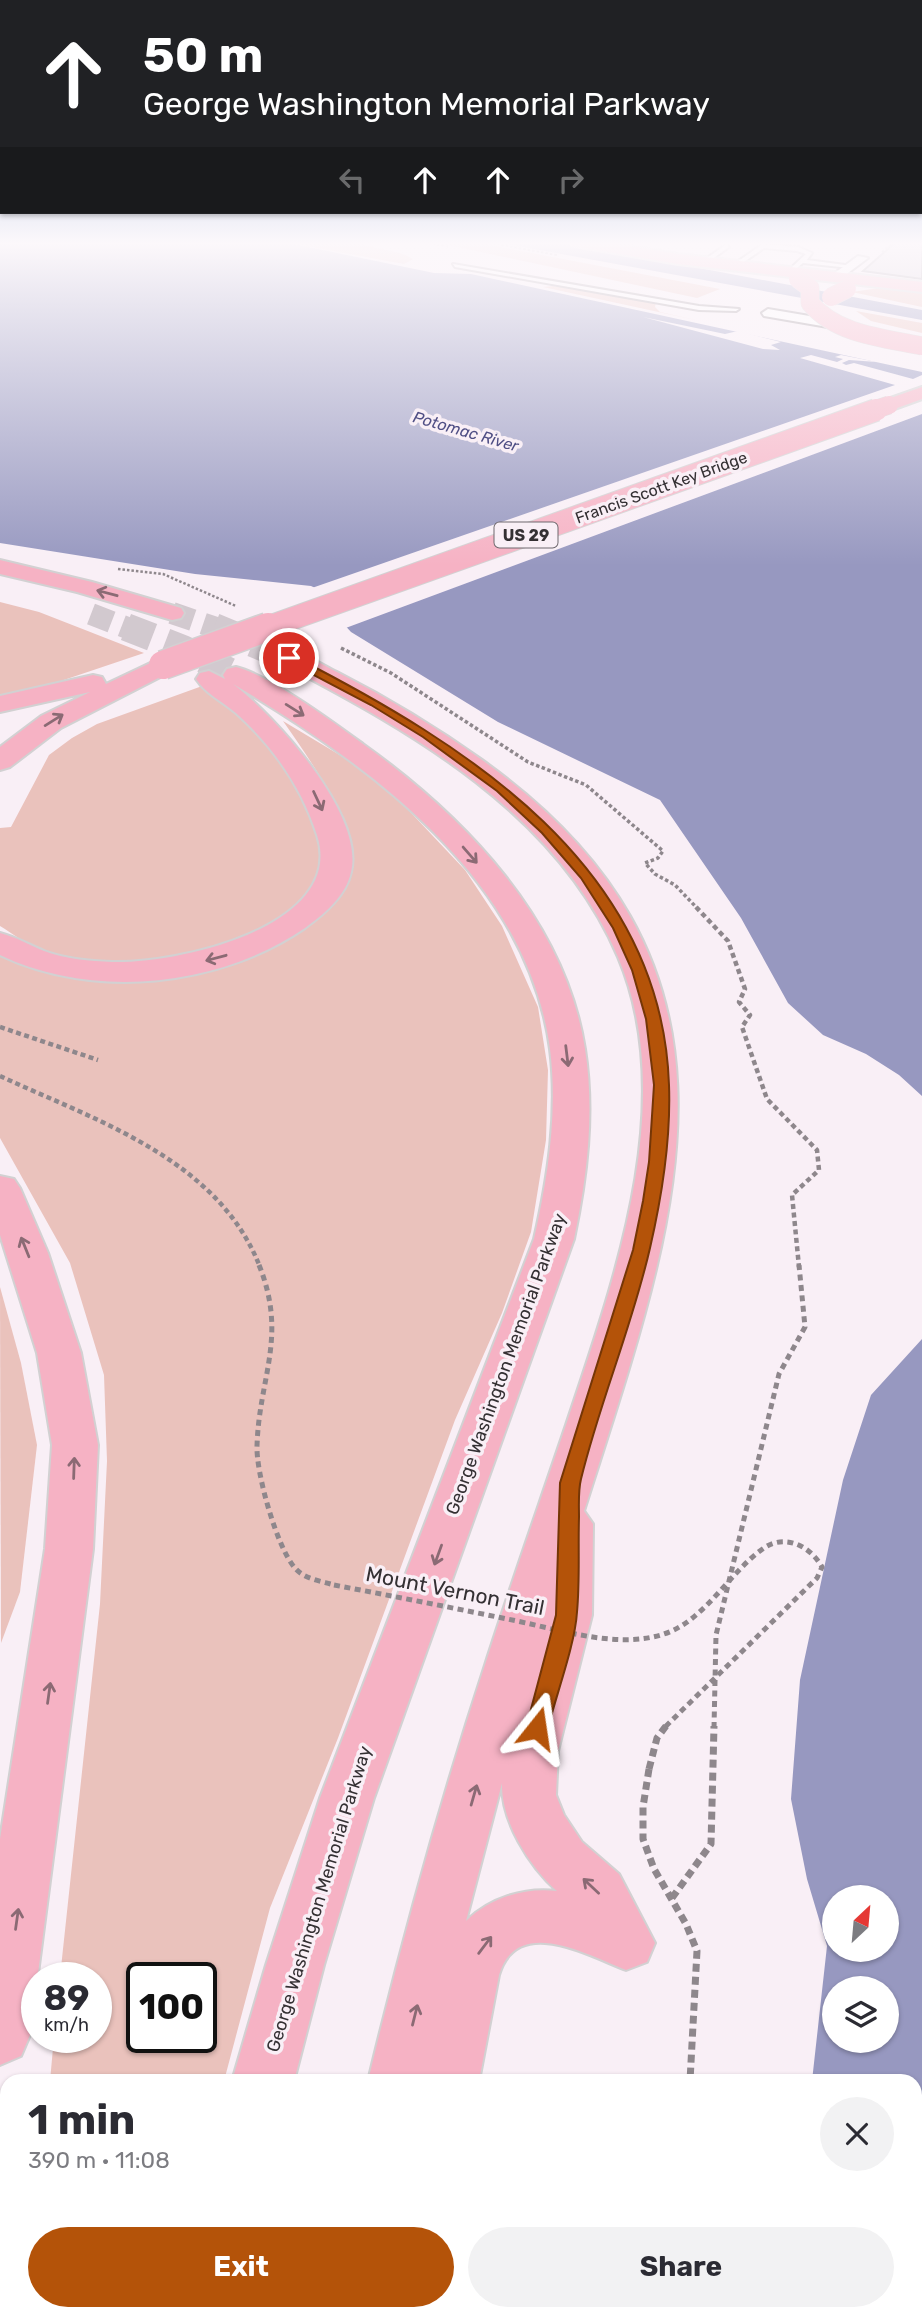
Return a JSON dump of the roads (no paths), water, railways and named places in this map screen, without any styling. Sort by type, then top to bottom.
[{"type":"highway","name":"Francis Scott Key Bridge","points":[[163,665],[922,393]]},
{"type":"highway","points":[[0,568],[84,587],[172,613]]},
{"type":"highway","points":[[0,589],[72,608]]},
{"type":"highway","points":[[289,658],[374,702],[477,769],[526,810],[568,853],[603,902],[634,955],[645,985],[659,1053],[661,1085],[655,1175],[641,1250],[485,1752],[448,1883],[401,2074]]},
{"type":"highway","name":"US 29","points":[[0,704],[163,665]]},
{"type":"highway","name":"US 29","points":[[5,756],[72,709],[163,665]]},
{"type":"highway","name":"George Washington Memorial Parkway","points":[[0,943],[33,958],[75,968],[122,971],[172,967],[210,960],[251,946],[282,930],[322,897],[335,877],[338,858],[333,835],[311,787],[291,754],[238,700],[222,677],[309,719],[375,767],[451,834],[489,878],[524,930],[551,987],[567,1052],[571,1120],[564,1198],[554,1239],[348,1798],[264,2074]]},
{"type":"highway","points":[[0,782],[5,756]]},
{"type":"highway","points":[[0,1188],[28,1254],[55,1340],[75,1445],[69,1549],[0,2035]]},
{"type":"highway","points":[[450,2074],[475,1959],[486,1940],[508,1922],[531,1916],[555,1917],[585,1923],[626,1943],[599,1892],[562,1860],[540,1827],[529,1795],[531,1751],[567,1615],[570,1483]]},
{"type":"water","name":"Potomac River","points":[[0,349],[817,349],[922,372],[922,1096],[899,1075],[866,1054],[823,1035],[788,1003],[741,918],[660,800],[498,722],[351,632],[340,620],[326,593],[311,586],[195,574],[0,543]]},
{"type":"water","points":[[922,1339],[922,2074],[813,2074],[822,1991],[822,2053],[899,2053],[899,1976],[824,1976],[825,1962],[900,1962],[900,1885],[822,1885],[822,1929],[807,1879],[791,1799],[800,1680],[843,1480],[871,1395]]},
{"type":"tunnel","points":[[172,613],[218,629]]},
{"type":"tunnel","points":[[91,614],[130,629]]},
{"type":"tunnel","points":[[126,627],[183,649],[236,675]]},
{"type":"tunnel","points":[[214,627],[218,629]]},
{"type":"tunnel","points":[[218,629],[289,658]]}]
